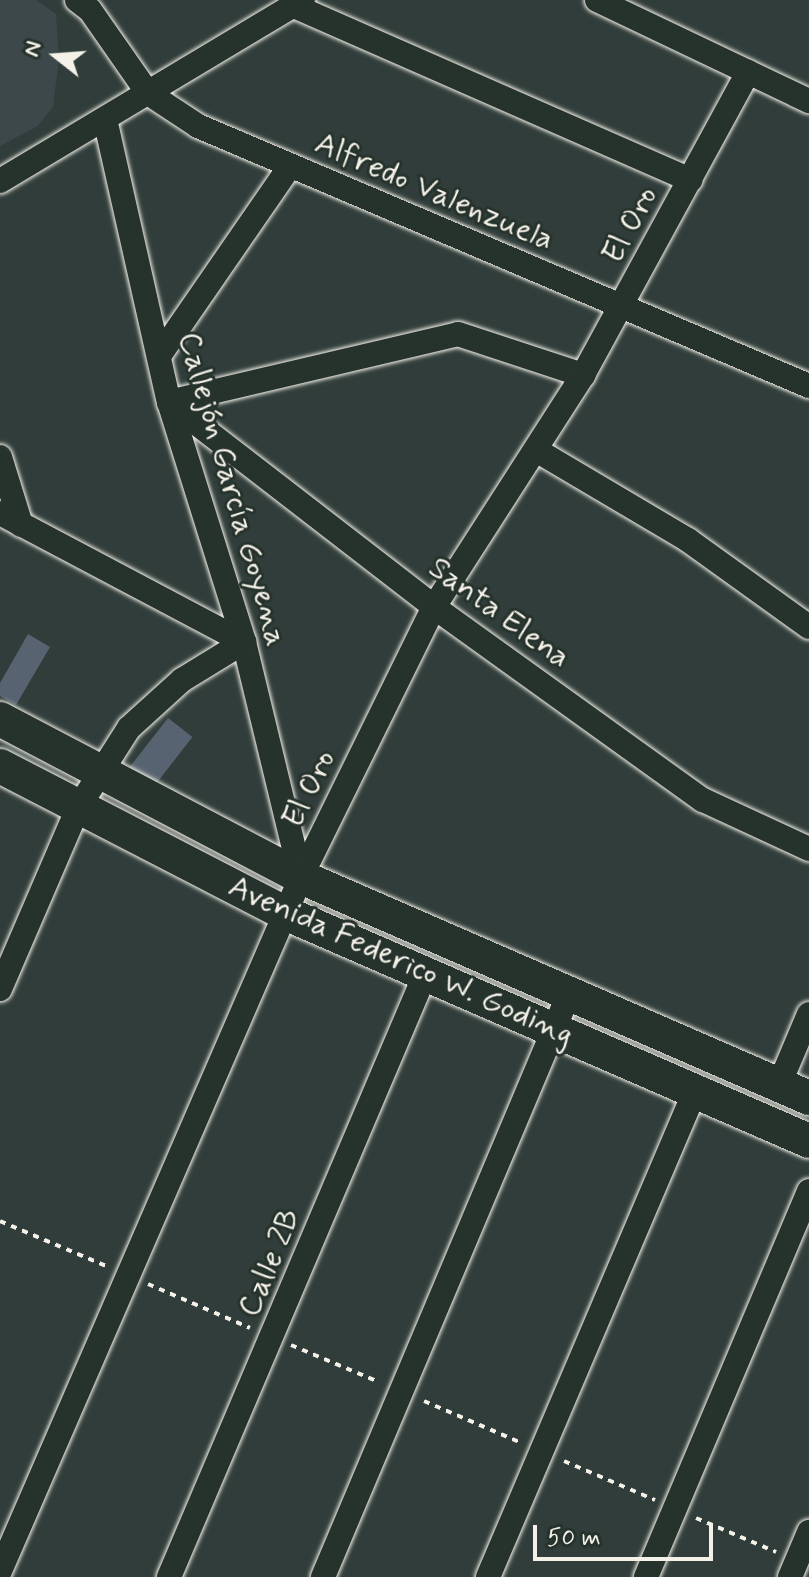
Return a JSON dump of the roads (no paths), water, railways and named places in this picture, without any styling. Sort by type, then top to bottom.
[{"type":"street","points":[[597,0],[809,101]]},
{"type":"street","name":"Alfredo Valenzuela","points":[[88,3],[148,93],[198,126],[809,386]]},
{"type":"street","points":[[0,181],[299,3],[690,180]]},
{"type":"street","name":"El Oro","points":[[0,1571],[301,877],[434,607],[583,375],[748,72]]},
{"type":"street","name":"Callejón García Goyena","points":[[105,119],[169,402],[244,642],[301,877]]},
{"type":"street","points":[[159,356],[290,166]]},
{"type":"street","points":[[169,402],[458,334],[583,375]]},
{"type":"street","name":"Santa Elena","points":[[169,402],[434,607],[703,800],[809,849]]},
{"type":"street","points":[[536,450],[688,540],[809,627]]},
{"type":"street","points":[[0,457],[10,519],[244,642]]},
{"type":"street","points":[[0,989],[78,808],[129,728],[182,680],[244,642]]},
{"type":"street","name":"Avenida Federico W. Goding","points":[[0,719],[98,775],[301,877],[794,1092]]},
{"type":"street","name":"Avenida Federico W. Goding","points":[[0,766],[285,913],[809,1141]]},
{"type":"street","name":"Calle 2B","points":[[169,1577],[426,972]]},
{"type":"street","points":[[323,1577],[568,996]]},
{"type":"street","points":[[794,1092],[809,1014]]},
{"type":"street","points":[[488,1577],[695,1091]]},
{"type":"street","points":[[646,1577],[809,1191]]},
{"type":"street","points":[[790,1577],[809,1532]]}]
